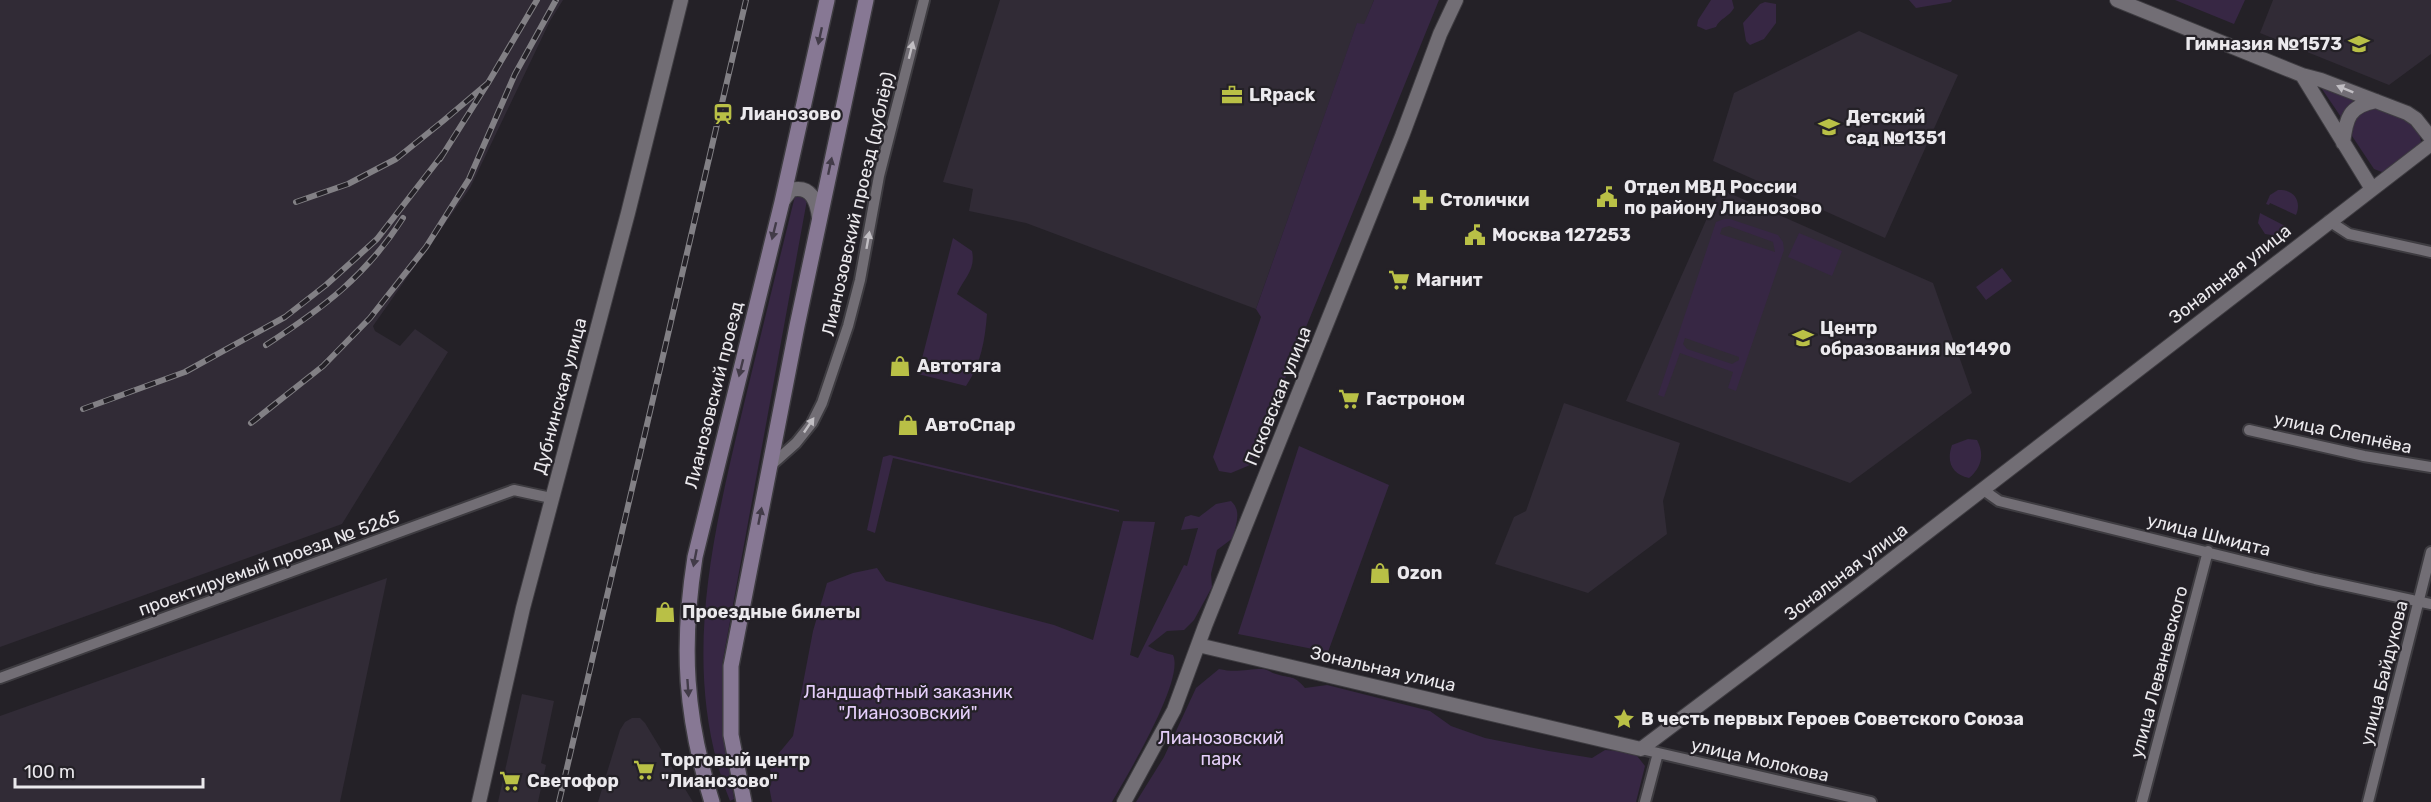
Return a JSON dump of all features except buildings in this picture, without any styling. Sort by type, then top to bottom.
[{"type":"main road","name":"Лианозовский проезд","points":[[712,802],[695,746],[687,685],[687,629],[691,582],[695,557],[782,202],[827,0]]},
{"type":"main road","points":[[744,802],[731,735],[731,666],[819,220],[866,0]]},
{"type":"street","name":"Дубнинская улица","points":[[479,802],[523,608],[681,0]]},
{"type":"street","name":"Лианозовский проезд (дублёр)","points":[[769,467],[796,443],[812,423],[822,403],[848,326],[860,280],[879,176],[924,0]]},
{"type":"street","name":"Псковская улица","points":[[1124,802],[1174,710],[1402,136],[1440,34],[1456,0]]},
{"type":"street","points":[[2117,0],[2302,75],[2407,113],[2416,119],[2431,138]]},
{"type":"street","points":[[2302,75],[2372,189]]},
{"type":"street","points":[[2343,143],[2345,123],[2353,110],[2363,104],[2376,101]]},
{"type":"street","name":"Зональная улица","points":[[1198,645],[1641,749],[2431,144]]},
{"type":"street","points":[[782,202],[790,190],[805,190],[811,194],[817,204],[819,220]]},
{"type":"street","points":[[2329,221],[2349,234],[2431,252]]},
{"type":"street","name":"улица Слепнёва","points":[[2249,430],[2364,456],[2431,467]]},
{"type":"street","name":"улица Шмидта","points":[[1982,489],[1999,501],[2315,579],[2425,602]]},
{"type":"street","name":"проектируемый проезд № 5265","points":[[0,678],[514,490],[551,498]]},
{"type":"street","name":"улица Леваневского","points":[[2142,802],[2208,551]]},
{"type":"street","name":"улица Байдукова","points":[[2368,802],[2425,602],[2431,552]]},
{"type":"street","name":"улица Молокова","points":[[1641,749],[1872,802]]},
{"type":"street","points":[[1645,802],[1658,753]]},
{"type":"shaded area","points":[[0,0],[563,0],[550,21],[470,188],[373,326],[375,331],[400,346],[415,329],[448,352],[342,524],[0,647]]},
{"type":"shaded area","points":[[1000,0],[1374,0],[1364,25],[1357,24],[1256,309],[1026,223],[969,211],[973,189],[943,182]]},
{"type":"shaded area","name":"Гимназия №1573","points":[[2273,0],[2431,0],[2431,54],[2389,85],[2260,33]]},
{"type":"shaded area","name":"Детский сад №1351","points":[[1859,31],[1958,75],[1885,238],[1713,161],[1734,93]]},
{"type":"shaded area","name":"Центр образования №1490","points":[[1720,189],[1933,283],[1972,393],[1850,483],[1626,401]]},
{"type":"shaded area","points":[[1564,403],[1680,443],[1663,501],[1667,534],[1588,593],[1495,564],[1514,517],[1526,511]]},
{"type":"shaded area","points":[[387,578],[340,802],[0,802],[0,716]]},
{"type":"shaded area","points":[[522,694],[554,701],[541,763],[546,765],[538,802],[498,802]]},
{"type":"shaded area","name":"Торговый центр \"Лианозово\"","points":[[632,718],[640,718],[645,723],[693,802],[598,802],[620,730],[625,722]]},
{"type":"green space","points":[[1374,0],[1439,0],[1250,465],[1231,473],[1219,471],[1213,457],[1261,317],[1256,309],[1357,23],[1364,24]]},
{"type":"green space","points":[[1711,0],[1732,0],[1734,8],[1716,27],[1706,30],[1697,26],[1698,20]]},
{"type":"green space","points":[[1909,0],[1952,0],[1916,8]]},
{"type":"green space","points":[[2175,0],[2245,0],[2234,24]]},
{"type":"green space","points":[[1765,2],[1776,4],[1776,23],[1764,39],[1750,45],[1746,41],[1743,23],[1760,4]]},
{"type":"green space","points":[[2323,86],[2359,99],[2343,120],[2322,89]]},
{"type":"green space","points":[[2376,106],[2406,120],[2417,130],[2420,137],[2421,146],[2392,171],[2382,172],[2374,169],[2352,136],[2350,129],[2357,115]]},
{"type":"green space","points":[[2278,190],[2284,190],[2295,197],[2298,205],[2296,215],[2270,203],[2266,204],[2270,195]]},
{"type":"green space","points":[[801,194],[807,200],[722,665],[723,732],[734,799],[730,801],[714,752],[706,702],[703,653],[706,602],[712,552],[732,453],[795,196]]},
{"type":"green space","points":[[2260,213],[2289,228],[2278,236],[2265,234],[2258,223]]},
{"type":"green space","points":[[1730,219],[1778,235],[1783,242],[1784,250],[1736,391],[1728,388],[1733,372],[1680,353],[1664,397],[1658,395],[1716,222]],"holes":[[[1729,226],[1773,242],[1775,252],[1720,234],[1722,228]],[[1685,338],[1739,357],[1739,360],[1732,364],[1687,349],[1683,344]]]},
{"type":"green space","points":[[1799,233],[1842,251],[1832,276],[1788,257]]},
{"type":"green space","points":[[953,238],[972,251],[973,258],[971,269],[957,294],[987,314],[981,352],[966,386],[918,374]]},
{"type":"green space","points":[[2002,268],[2012,281],[1986,300],[1976,287]]},
{"type":"green space","points":[[1968,439],[1977,440],[1981,451],[1979,466],[1969,478],[1958,474],[1950,462],[1952,445]]},
{"type":"green space","points":[[1299,446],[1389,485],[1328,652],[1238,634]]},
{"type":"green space","points":[[890,455],[1119,510],[1119,512],[893,458],[875,533],[867,530],[883,457]]},
{"type":"green space","name":"Ландшафтный заказник \"Лианозовский\"","points":[[1231,501],[1237,513],[1233,538],[1217,550],[1211,574],[1212,587],[1194,620],[1184,630],[1167,631],[1148,646],[1173,655],[1174,667],[1170,685],[1163,706],[1141,751],[1112,802],[772,802],[768,781],[771,779],[770,764],[793,736],[813,631],[827,583],[853,573],[877,568],[886,581],[1054,625],[1093,640],[1123,521],[1155,522],[1130,655],[1138,658],[1184,565],[1187,566],[1198,528],[1181,530],[1185,517],[1191,515],[1199,517],[1216,504]]},
{"type":"green space","name":"Лианозовский парк","points":[[1219,669],[1266,670],[1295,679],[1305,688],[1327,685],[1430,711],[1451,726],[1485,738],[1549,751],[1592,758],[1605,750],[1634,752],[1645,766],[1636,802],[1136,802],[1164,757],[1196,688]]},
{"type":"railway","points":[[296,202],[348,184],[396,159],[443,121],[488,83],[537,0]]},
{"type":"railway","points":[[251,423],[323,366],[370,318],[426,247],[469,179],[515,74],[556,0]]},
{"type":"railway","points":[[559,802],[746,0]]},
{"type":"railway","points":[[440,159],[488,83]]},
{"type":"railway","points":[[83,409],[185,372],[285,317],[326,285],[377,239],[443,154]]},
{"type":"railway","points":[[266,345],[306,318],[342,289],[374,257],[403,218]]},
{"type":"place","name":"Гимназия №1573","points":[[2359,44]]},
{"type":"place","name":"LRpack","points":[[1232,95]]},
{"type":"place","name":"Лианозово","points":[[723,114]]},
{"type":"place","name":"Детский сад №1351","points":[[1829,127]]},
{"type":"place","name":"Отдел МВД России по району Лианозово","points":[[1607,197]]},
{"type":"place","name":"Столички","points":[[1423,200]]},
{"type":"place","name":"Москва 127253","points":[[1475,235]]},
{"type":"place","name":"Магнит","points":[[1399,280]]},
{"type":"place","name":"Центр образования №1490","points":[[1803,338]]},
{"type":"place","name":"Автотяга","points":[[900,366]]},
{"type":"place","name":"Гастроном","points":[[1349,399]]},
{"type":"place","name":"АвтоСпар","points":[[908,425]]},
{"type":"place","name":"Ozon","points":[[1380,573]]},
{"type":"place","name":"Проездные билеты","points":[[665,612]]},
{"type":"place","name":"В честь первых Героев Советского Союза","points":[[1624,719]]},
{"type":"place","name":"Торговый центр \"Лианозово\"","points":[[644,770]]},
{"type":"place","name":"Светофор","points":[[510,781]]}]
